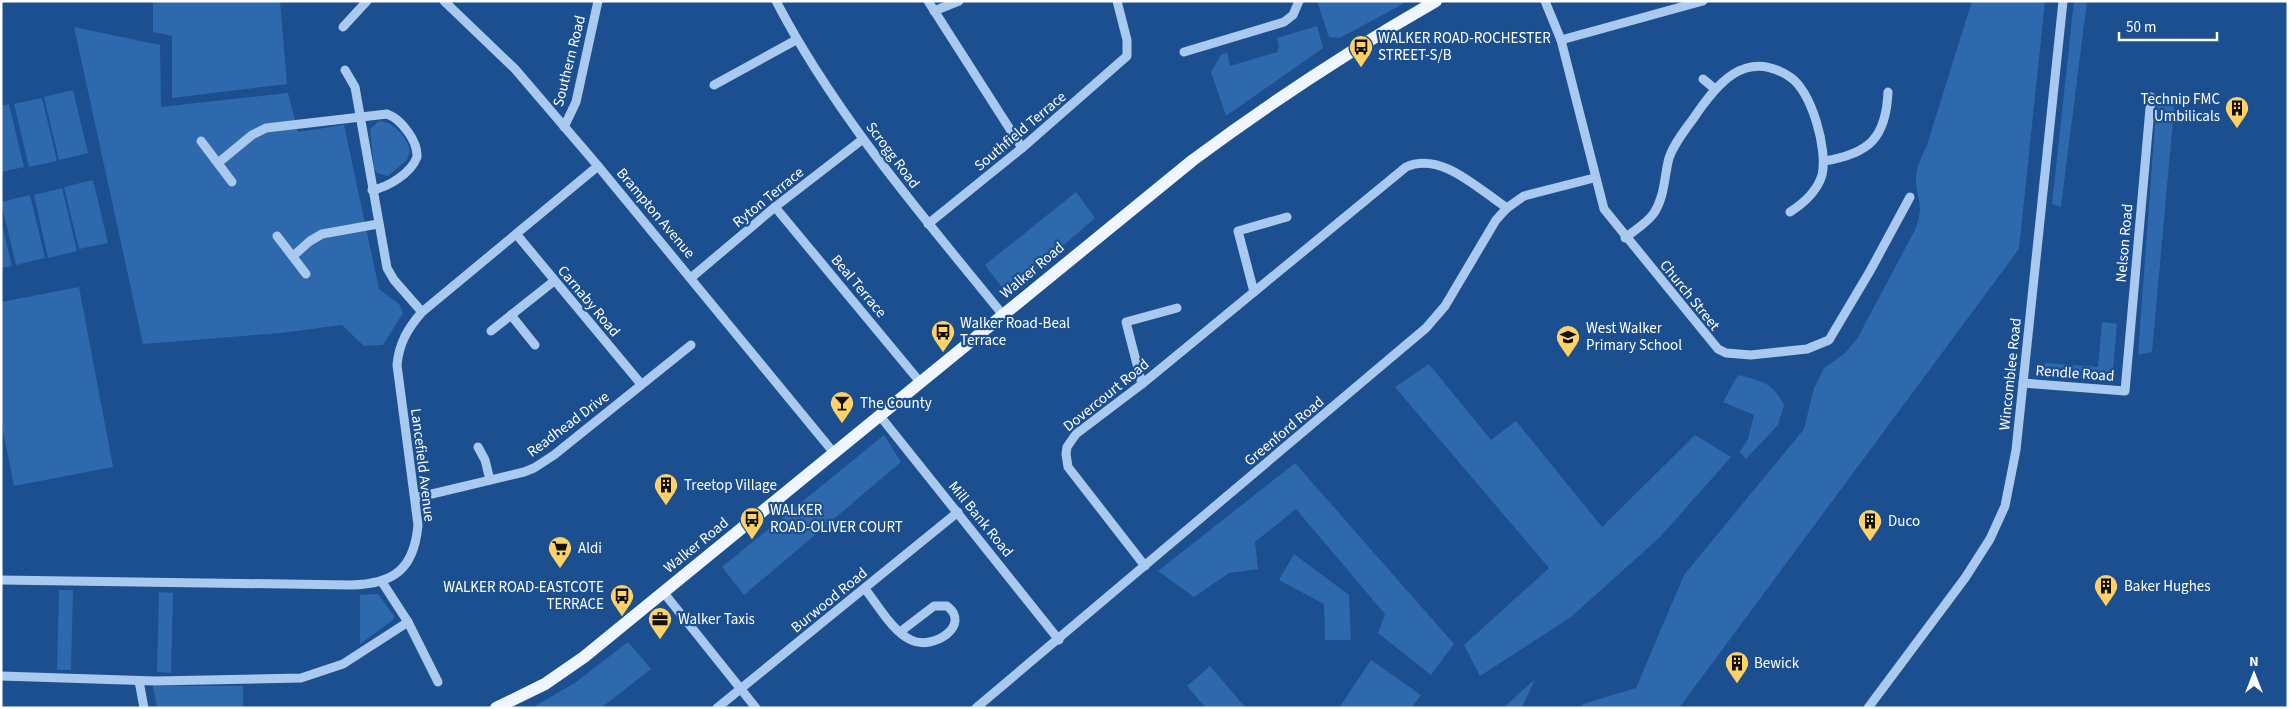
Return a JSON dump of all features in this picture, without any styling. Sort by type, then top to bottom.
[{"type":"main road","name":"Walker Road","points":[[496,708],[564,672],[664,593],[1164,182],[1230,132],[1336,61],[1436,1]]},
{"type":"street","points":[[343,27],[367,1]]},
{"type":"street","name":"Brampton Avenue","points":[[444,1],[514,69],[598,166],[692,277],[834,453]]},
{"type":"street","name":"Southern Road","points":[[564,127],[576,102],[598,1]]},
{"type":"street","name":"Scrogg Road","points":[[776,1],[796,40],[863,139],[928,224],[1003,315]]},
{"type":"street","points":[[928,1],[1022,148]]},
{"type":"street","points":[[934,11],[959,1]]},
{"type":"street","name":"Southfield Terrace","points":[[928,224],[1022,148],[1127,56],[1127,40],[1117,1]]},
{"type":"street","points":[[1184,52],[1284,22],[1293,15],[1299,1]]},
{"type":"street","name":"Church Street","points":[[1545,1],[1561,40],[1594,178],[1604,209],[1625,238],[1718,349],[1739,355],[1807,349],[1824,344],[1834,334],[1910,198]]},
{"type":"street","points":[[1561,40],[1703,1]]},
{"type":"street","name":"Wincomblee Road","points":[[1868,708],[1965,578],[1994,531],[2005,506],[2014,469],[2062,1]]},
{"type":"street","points":[[714,85],[796,40]]},
{"type":"street","points":[[1625,238],[1653,213],[1664,192],[1669,158],[1715,89],[1732,73],[1744,68],[1768,69],[1790,77],[1806,95],[1812,111],[1824,161],[1822,176],[1815,190],[1804,202],[1790,212]]},
{"type":"street","points":[[345,70],[355,87],[385,262],[390,274],[422,312]]},
{"type":"street","points":[[1703,79],[1715,89]]},
{"type":"street","points":[[1824,161],[1859,151],[1877,137],[1886,117],[1888,92]]},
{"type":"street","name":"Nelson Road","points":[[2125,391],[2151,97]]},
{"type":"street","points":[[218,163],[252,135],[266,128],[359,116],[381,114],[392,116],[414,141],[418,152],[415,162],[410,168],[389,185],[372,190]]},
{"type":"street","name":"Ryton Terrace","points":[[692,277],[775,208],[863,139]]},
{"type":"street","points":[[200,141],[232,182]]},
{"type":"street","name":"Dovercourt Road","points":[[1145,566],[1068,467],[1066,454],[1070,440],[1076,434],[1142,384],[1396,174],[1416,162],[1426,161],[1444,166],[1506,208]]},
{"type":"street","name":"Lancefield Avenue","points":[[1,580],[351,586],[382,582],[400,570],[414,547],[418,525],[397,365],[400,348],[408,329],[422,312],[598,166]]},
{"type":"street","name":"Greenford Road","points":[[976,708],[1059,640],[1426,328],[1446,306],[1496,220],[1506,208],[1524,196],[1594,178]]},
{"type":"street","name":"Beal Terrace","points":[[775,208],[920,382]]},
{"type":"street","points":[[1254,292],[1238,230],[1287,218]]},
{"type":"street","points":[[293,256],[310,241],[322,234],[378,224]]},
{"type":"street","name":"Carnaby Road","points":[[517,235],[642,384]]},
{"type":"street","points":[[277,236],[306,274]]},
{"type":"street","points":[[491,331],[554,281]]},
{"type":"street","points":[[1142,384],[1126,322],[1176,308]]},
{"type":"street","points":[[511,315],[535,345]]},
{"type":"street","name":"Readhead Drive","points":[[415,498],[524,472],[544,462],[691,345]]},
{"type":"street","name":"Rendle Road","points":[[2023,383],[2125,391]]},
{"type":"street","name":"Mill Bank Road","points":[[880,416],[1059,640]]},
{"type":"street","points":[[478,448],[485,460],[490,480]]},
{"type":"street","name":"Burwood Road","points":[[717,708],[958,512]]},
{"type":"street","points":[[382,582],[408,622],[438,682]]},
{"type":"street","points":[[865,589],[900,632],[911,640],[929,644],[935,642],[952,629],[956,623],[955,616],[947,606],[934,606],[900,632]]},
{"type":"street","points":[[664,593],[756,708]]},
{"type":"street","points":[[1,676],[139,681],[276,680],[312,676],[343,664],[408,622]]},
{"type":"street","points":[[139,681],[144,708]]},
{"type":"shaded area","points":[[153,1],[280,1],[287,84],[172,98],[172,36],[153,32]]},
{"type":"shaded area","points":[[1317,1],[1408,1],[1340,38],[1329,37]]},
{"type":"shaded area","points":[[1972,1],[2045,1],[2019,249],[1679,708],[1581,708],[1583,704],[1636,688],[1684,575],[1804,429],[1814,388],[1824,368],[1844,354],[1857,339],[1915,230],[1920,213],[1916,175]]},
{"type":"shaded area","points":[[2074,1],[2087,1],[2061,207],[2052,204]]},
{"type":"shaded area","points":[[1317,26],[1323,48],[1226,116],[1211,72],[1221,55],[1227,53],[1230,66],[1277,52],[1279,47],[1277,38]]},
{"type":"shaded area","points":[[74,27],[160,45],[161,107],[288,93],[298,132],[344,125],[379,289],[399,304],[403,313],[383,345],[364,346],[342,325],[281,333],[143,344]]},
{"type":"shaded area","points":[[73,90],[88,153],[59,160],[44,97]]},
{"type":"shaded area","points":[[2157,97],[2175,98],[2152,352],[2138,355]]},
{"type":"shaded area","points":[[42,98],[57,161],[29,167],[14,104]]},
{"type":"shaded area","points":[[9,104],[24,167],[1,172],[1,106]]},
{"type":"shaded area","points":[[379,121],[395,127],[403,136],[410,151],[407,160],[388,176],[377,173],[374,168],[370,129]]},
{"type":"shaded area","points":[[93,180],[108,243],[79,249],[64,187]]},
{"type":"shaded area","points":[[62,188],[77,251],[48,258],[34,195]]},
{"type":"shaded area","points":[[1076,192],[1095,218],[1007,294],[985,265]]},
{"type":"shaded area","points":[[30,195],[45,258],[16,265],[1,202]]},
{"type":"shaded area","points":[[1,221],[12,266],[1,268]]},
{"type":"shaded area","points":[[79,287],[113,467],[14,486],[1,421],[1,302]]},
{"type":"shaded area","points":[[2102,322],[2117,324],[2113,370],[2096,379],[2045,374],[2042,367],[2046,363],[2098,367]]},
{"type":"shaded area","points":[[1429,364],[1491,440],[1516,421],[1602,527],[1695,435],[1731,457],[1660,537],[1571,617],[1480,676],[1464,645],[1549,568],[1395,387]]},
{"type":"shaded area","points":[[1738,375],[1754,379],[1770,387],[1780,397],[1784,405],[1778,425],[1746,459],[1740,452],[1748,439],[1754,415],[1723,402]]},
{"type":"shaded area","points":[[884,435],[901,462],[744,595],[722,567]]},
{"type":"shaded area","points":[[1295,463],[1454,644],[1431,675],[1378,633],[1385,614],[1296,509],[1255,542],[1258,569],[1229,573],[1194,597],[1158,571]]},
{"type":"shaded area","points":[[1294,554],[1349,595],[1351,640],[1325,640],[1324,604],[1279,580]]},
{"type":"shaded area","points":[[59,590],[73,590],[71,670],[57,670]]},
{"type":"shaded area","points":[[159,592],[173,593],[171,673],[157,672]]},
{"type":"shaded area","points":[[378,594],[394,616],[393,620],[360,644],[360,595]]},
{"type":"shaded area","points":[[628,642],[651,669],[601,708],[532,708],[576,682]]},
{"type":"shaded area","points":[[1371,660],[1421,695],[1411,708],[1339,708]]},
{"type":"shaded area","points":[[1210,666],[1246,708],[1206,708],[1187,686]]},
{"type":"shaded area","points":[[1535,679],[1522,708],[1503,708]]},
{"type":"shaded area","points":[[153,686],[243,686],[243,708],[157,708]]},
{"type":"place","name":"WALKER ROAD-ROCHESTER STREET-S/B","points":[[1361,68]]},
{"type":"place","name":"Technip FMC Umbilicals","points":[[2237,129]]},
{"type":"place","name":"Walker Road-Beal Terrace","points":[[943,353]]},
{"type":"place","name":"West Walker Primary School","points":[[1568,358]]},
{"type":"place","name":"The County","points":[[842,424]]},
{"type":"place","name":"Treetop Village","points":[[666,506]]},
{"type":"place","name":"WALKER ROAD-OLIVER COURT","points":[[752,540]]},
{"type":"place","name":"Duco","points":[[1870,542]]},
{"type":"place","name":"Aldi","points":[[560,569]]},
{"type":"place","name":"Baker Hughes","points":[[2106,607]]},
{"type":"place","name":"WALKER ROAD-EASTCOTE TERRACE","points":[[622,617]]},
{"type":"place","name":"Walker Taxis","points":[[660,640]]},
{"type":"place","name":"Bewick","points":[[1737,684]]}]
